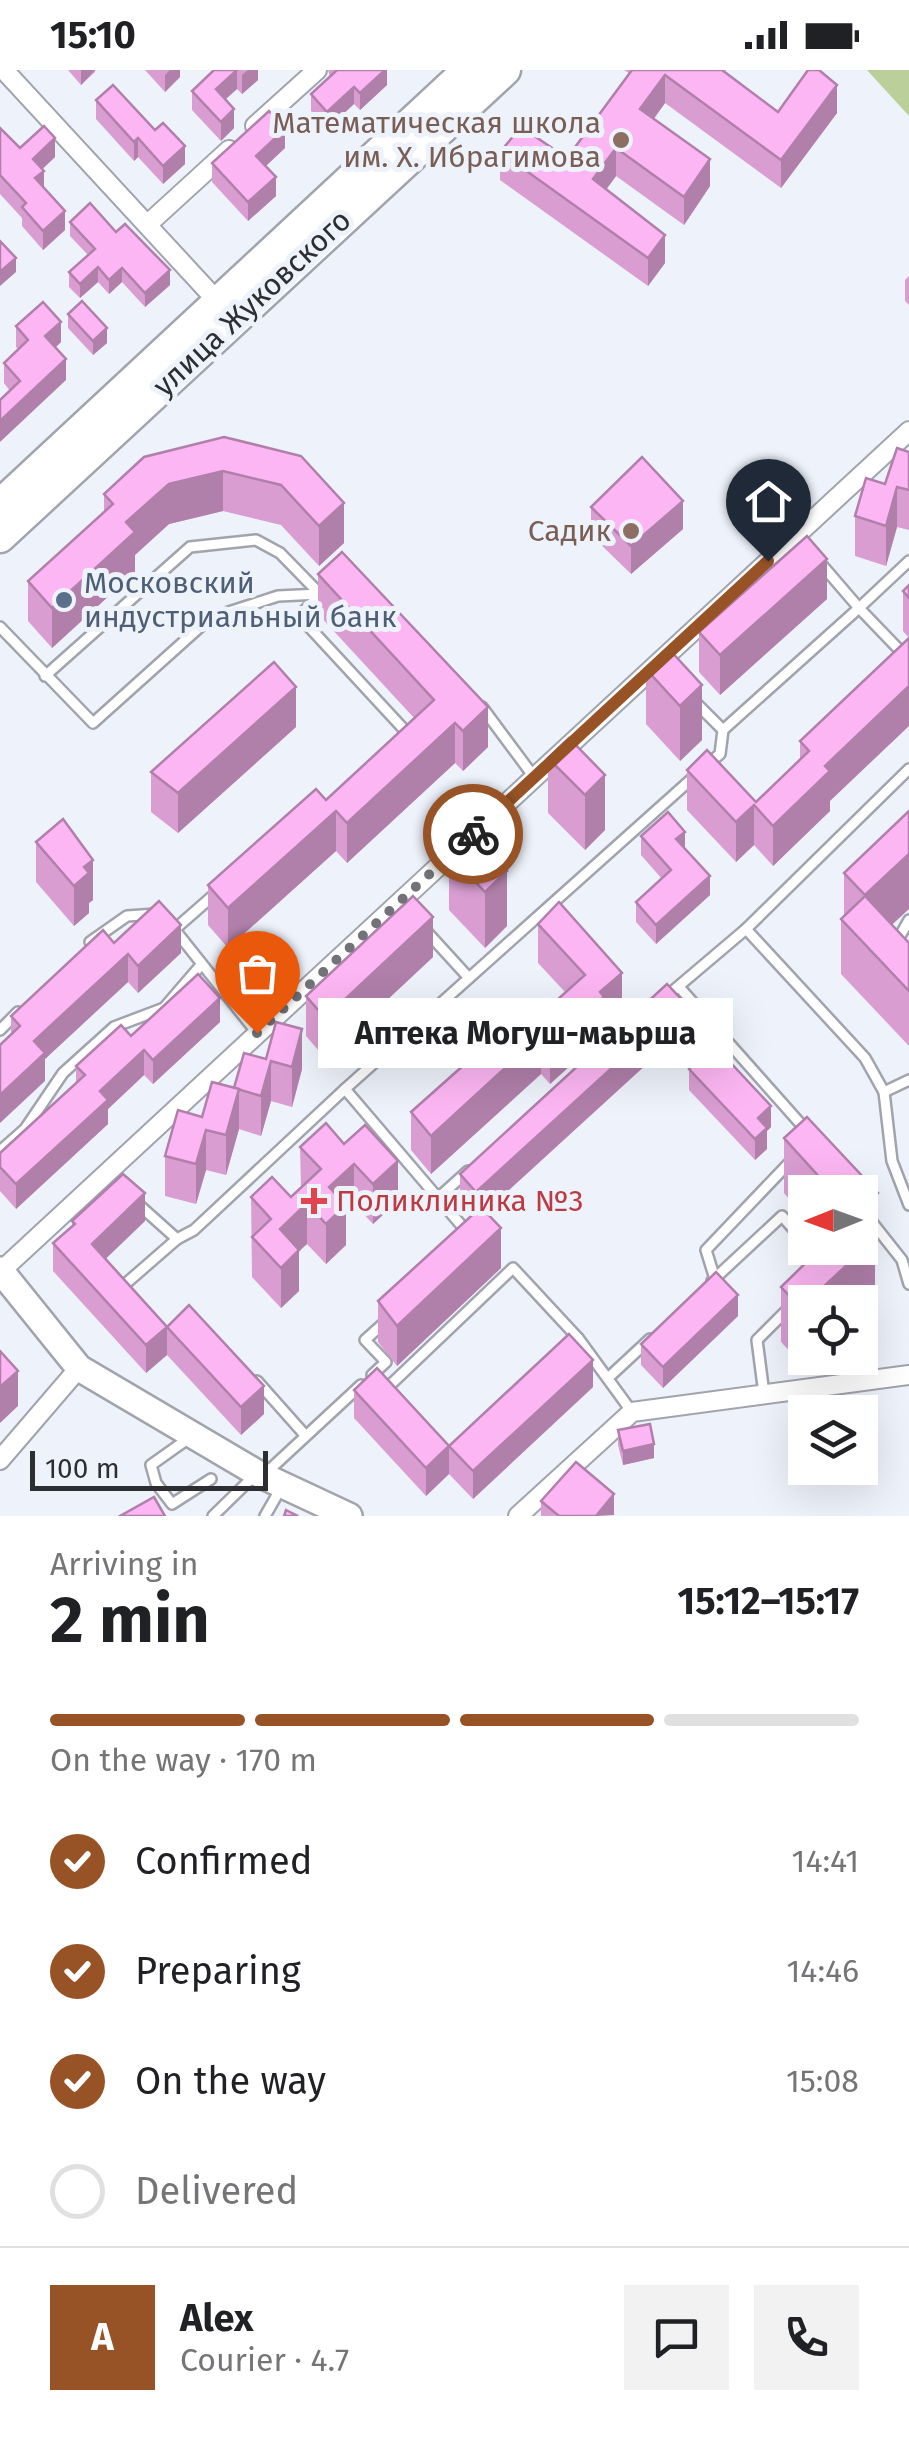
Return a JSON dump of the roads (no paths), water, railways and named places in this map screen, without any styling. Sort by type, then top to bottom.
[{"type":"main road","points":[[0,505],[468,70]]},
{"type":"main road","name":"улица Жуковского","points":[[0,537],[505,70]]},
{"type":"street","points":[[4,70],[219,304]]},
{"type":"street","points":[[148,224],[317,70]]},
{"type":"street","points":[[349,1516],[267,1478],[79,1368],[0,1270],[112,1181],[257,1033],[405,908],[534,777],[663,671],[796,536],[909,431]]},
{"type":"street","points":[[0,1460],[79,1368]]},
{"type":"street","points":[[518,1516],[632,1412],[909,1374]]},
{"type":"lane","points":[[796,536],[909,661],[894,677]]},
{"type":"lane","points":[[45,676],[190,546],[256,540],[280,553],[320,594]]},
{"type":"lane","points":[[135,1301],[123,1286],[177,1239],[194,1230],[345,1088],[720,754],[723,730],[909,560]]},
{"type":"lane","points":[[330,587],[299,616],[412,738],[399,751]]},
{"type":"lane","points":[[0,627],[86,720],[97,722],[210,618],[278,596],[320,594]]},
{"type":"lane","points":[[683,690],[723,730]]},
{"type":"lane","points":[[467,692],[493,719],[534,777]]},
{"type":"lane","points":[[657,1002],[680,988],[746,929],[909,769]]},
{"type":"lane","points":[[175,930],[218,891]]},
{"type":"lane","points":[[76,956],[100,932],[127,916],[155,913],[175,930],[257,1033]]},
{"type":"lane","points":[[895,952],[896,938],[909,920]]},
{"type":"lane","points":[[422,927],[469,978]]},
{"type":"lane","points":[[746,929],[866,1058],[884,1092],[892,1161],[909,1205]]},
{"type":"lane","points":[[0,1151],[26,1129],[63,1074],[84,1054],[114,1027],[164,1008],[202,965]]},
{"type":"lane","points":[[680,988],[808,1132],[808,1143]]},
{"type":"lane","points":[[0,1030],[25,1006]]},
{"type":"lane","points":[[884,1092],[909,1080]]},
{"type":"lane","points":[[345,1088],[475,1242]]},
{"type":"lane","points":[[715,1279],[706,1250],[796,1157]]},
{"type":"lane","points":[[438,1198],[480,1160]]},
{"type":"lane","points":[[134,1200],[177,1239]]},
{"type":"lane","points":[[701,1291],[782,1216],[788,1223]]},
{"type":"lane","points":[[878,1230],[902,1260],[909,1282]]},
{"type":"lane","points":[[386,1389],[513,1268],[578,1338],[632,1412]]},
{"type":"lane","points":[[764,1394],[758,1340],[788,1309]]},
{"type":"lane","points":[[212,1516],[267,1478],[305,1434],[386,1362],[364,1340],[392,1316]]},
{"type":"lane","points":[[608,1378],[661,1328]]},
{"type":"lane","points":[[550,1364],[578,1338]]},
{"type":"lane","points":[[372,1374],[399,1402]]},
{"type":"lane","points":[[252,1376],[305,1434]]},
{"type":"lane","points":[[191,1436],[151,1465],[156,1483],[172,1504],[211,1479]]},
{"type":"lane","points":[[264,1516],[267,1478]]},
{"type":"place","name":"Математическая школа им. Х. Ибрагимова","points":[[621,140]]},
{"type":"place","name":"Садик","points":[[631,531]]},
{"type":"place","name":"Московский индустриальный банк","points":[[64,600]]},
{"type":"place","name":"Аптека Могуш-маьрша","points":[[257,1033]]},
{"type":"place","name":"Поликлиника №3","points":[[314,1201]]}]
